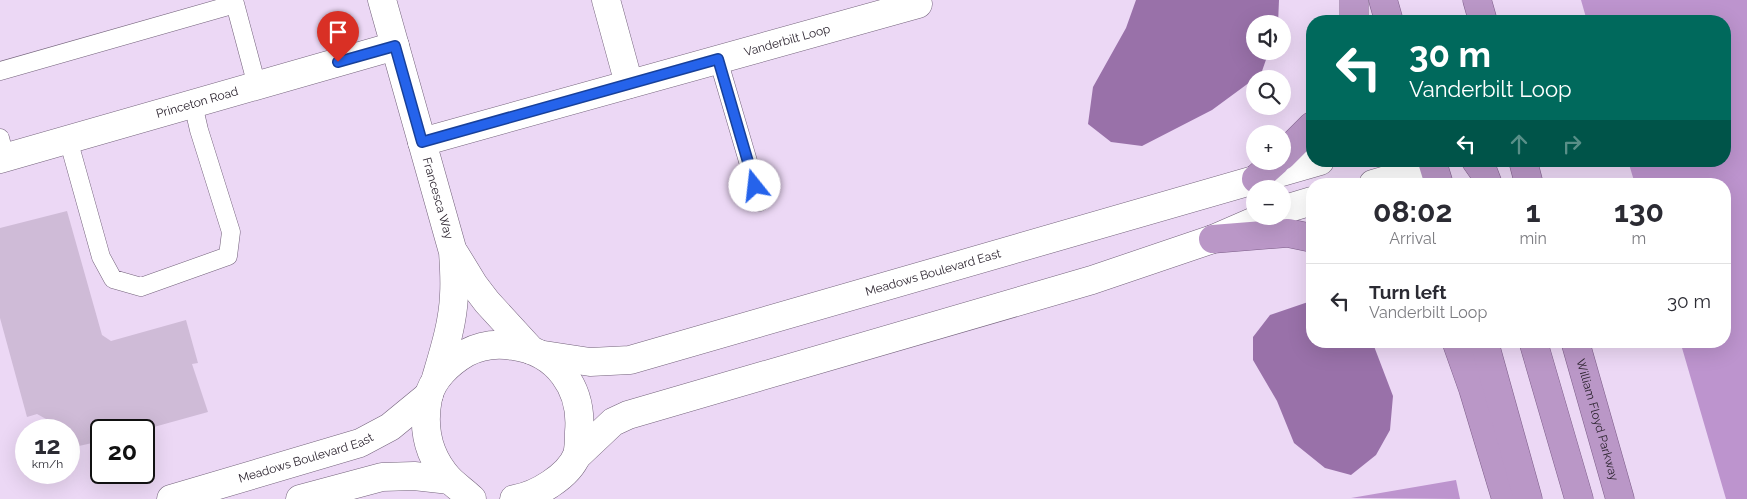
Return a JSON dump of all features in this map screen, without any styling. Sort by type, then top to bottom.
[{"type":"highway","points":[[1354,0],[1354,15]]},
{"type":"highway","points":[[1383,0],[1387,15]]},
{"type":"highway","points":[[1477,0],[1481,15]]},
{"type":"highway","points":[[1291,147],[1306,132]]},
{"type":"highway","points":[[1256,179],[1266,170]]},
{"type":"highway","points":[[1212,239],[1288,233],[1306,237]]},
{"type":"highway","points":[[1459,348],[1473,388],[1506,499]]},
{"type":"highway","points":[[1486,348],[1528,499]]},
{"type":"highway","points":[[1536,348],[1579,499]]},
{"type":"highway","name":"William Floyd Parkway","points":[[1577,348],[1620,499]]},
{"type":"street","name":"Francesca Way","points":[[382,0],[453,252],[454,295],[449,334],[432,387],[426,412],[425,428],[428,442],[440,468],[468,494]]},
{"type":"street","points":[[606,0],[629,84]]},
{"type":"street","name":"Vanderbilt Loop","points":[[422,142],[918,4],[917,0]]},
{"type":"street","name":"Princeton Road","points":[[2,151],[68,139],[395,46]]},
{"type":"street","name":"Meadows Boulevard East","points":[[171,499],[360,443],[390,427],[409,413],[456,358],[486,345],[501,344],[590,362],[630,360],[1306,165]]},
{"type":"street","points":[[1397,178],[1437,168]]},
{"type":"street","points":[[1291,207],[1306,203]]},
{"type":"street","points":[[514,499],[534,493],[568,476],[601,432],[628,414],[1092,280],[1212,239],[1246,225]]},
{"type":"street","name":"Francesca Way","points":[[453,252],[487,302],[563,374],[573,388],[580,421],[568,476]]},
{"type":"street","points":[[300,499],[382,477],[414,476],[468,494]]},
{"type":"lane","points":[[0,70],[234,2],[257,86]]},
{"type":"lane","points":[[718,59],[760,202]]},
{"type":"lane","points":[[68,139],[101,258],[113,279],[141,287],[228,256],[231,232],[199,130],[193,104]]},
{"type":"shaded area","points":[[1136,0],[1279,0],[1278,15],[1246,15],[1246,60],[1266,60],[1262,70],[1246,70],[1246,85],[1212,110],[1142,146],[1111,142],[1088,124],[1093,87],[1126,28]]},
{"type":"shaded area","points":[[1581,0],[1747,0],[1747,499],[1726,499],[1682,348],[1731,348],[1731,178],[1633,178],[1630,167],[1731,167],[1731,15],[1585,15]]},
{"type":"shaded area","points":[[1306,303],[1306,348],[1375,348],[1393,396],[1390,430],[1376,455],[1351,475],[1325,468],[1294,443],[1277,401],[1253,360],[1253,337],[1270,315]]},
{"type":"shaded area","points":[[1456,480],[1460,499],[1351,498]]},
{"type":"building","points":[[67,211],[102,335],[111,341],[186,320],[198,363],[192,364],[208,412],[155,427],[155,419],[90,419],[90,444],[80,446],[80,419],[46,419],[37,414],[27,417],[0,318],[0,228]]},
{"type":"route","points":[[338,62],[395,46],[422,142],[718,59],[755,186]]}]
